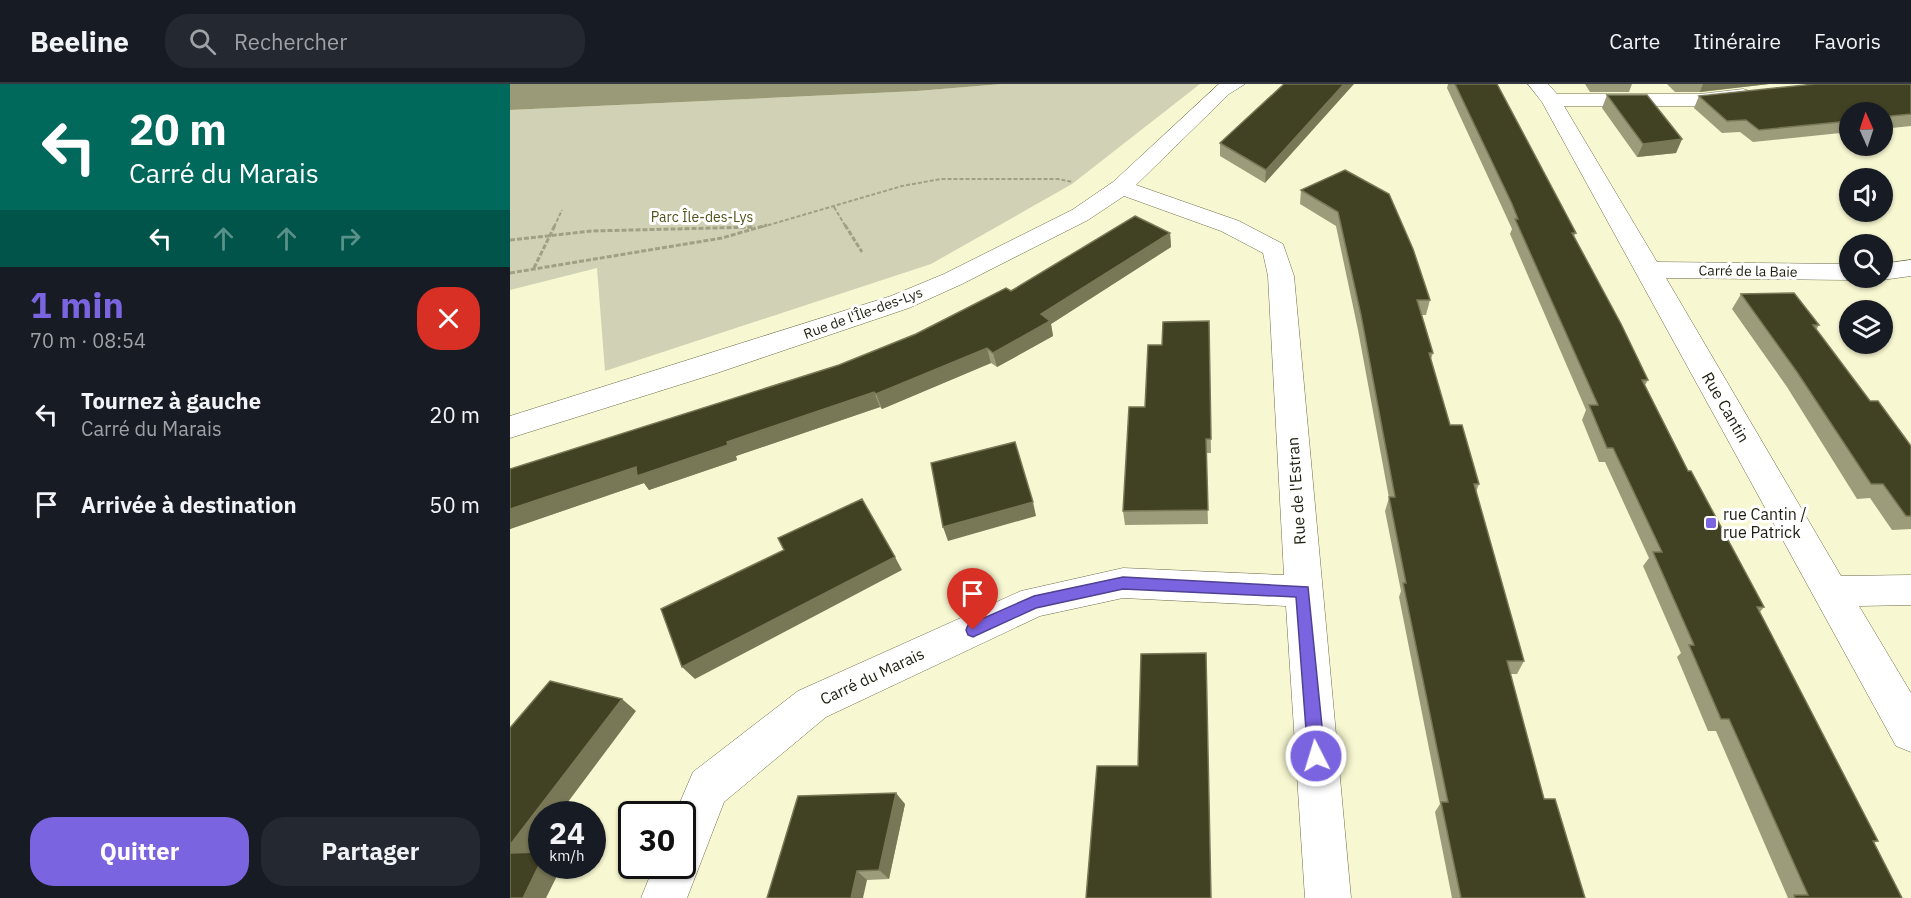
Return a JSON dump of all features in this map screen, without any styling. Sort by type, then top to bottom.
[{"type":"street","name":"Rue de l'Île-des-Lys","points":[[510,427],[707,366],[900,302],[1080,215],[1118,189],[1222,90],[1235,84]]},
{"type":"street","points":[[1545,92],[1700,100],[1758,94]]},
{"type":"street","name":"Rue Cantin","points":[[1545,92],[1911,732]]},
{"type":"street","name":"Rue de l'Estran","points":[[1118,189],[1230,226],[1274,249],[1281,276],[1328,898]]},
{"type":"street","points":[[1893,270],[1911,268]]},
{"type":"street","name":"Carré de la Baie","points":[[1647,270],[1839,272]]},
{"type":"street","name":"Carré du Marais","points":[[696,818],[708,788],[812,704],[1034,602],[1123,583],[1303,591]]},
{"type":"street","points":[[1832,591],[1911,590]]},
{"type":"street","points":[[664,898],[672,879]]},
{"type":"path","points":[[510,273],[722,238],[902,186],[941,179],[1058,179],[1118,189]]},
{"type":"path","points":[[834,207],[862,252]]},
{"type":"path","points":[[534,269],[562,210]]},
{"type":"path","points":[[510,240],[592,231],[762,227]]},
{"type":"green space","name":"Parc Île-des-Lys","points":[[1002,84],[1200,84],[1072,184],[931,264],[605,371],[597,268],[510,290],[510,110],[917,91]]},
{"type":"shaded area","points":[[510,84],[1002,84],[917,91],[510,110]]},
{"type":"building","points":[[1284,84],[1344,84],[1266,170],[1220,143]]},
{"type":"building","points":[[1455,84],[1497,84],[1621,324],[1648,380],[1642,380],[1688,471],[1691,471],[1764,607],[1757,607],[1878,841],[1873,841],[1902,898],[1795,898],[1794,895],[1808,895],[1729,719],[1721,719],[1689,645],[1694,645],[1653,552],[1662,552],[1613,448],[1607,448],[1589,405],[1598,405],[1515,219],[1518,219],[1512,204]]},
{"type":"building","points":[[1815,84],[1911,84],[1911,114],[1893,116],[1893,102],[1839,102],[1839,122],[1759,130],[1746,120],[1727,121],[1699,96]]},
{"type":"building","points":[[1607,95],[1647,95],[1682,139],[1643,144]]},
{"type":"building","points":[[1345,170],[1389,194],[1413,249],[1430,300],[1417,300],[1433,353],[1429,353],[1450,425],[1462,425],[1479,484],[1474,484],[1524,661],[1507,661],[1544,799],[1555,799],[1585,898],[1461,898],[1441,802],[1448,802],[1403,583],[1406,583],[1389,497],[1395,497],[1361,315],[1338,212],[1301,190]]},
{"type":"building","points":[[1135,216],[1170,233],[1041,314],[1050,321],[993,353],[987,348],[876,394],[874,392],[727,442],[728,445],[637,476],[636,467],[510,509],[510,469],[839,365],[916,334],[1006,288],[1011,291]]},
{"type":"building","points":[[1794,293],[1819,325],[1813,325],[1870,401],[1878,401],[1911,446],[1911,516],[1906,516],[1883,484],[1871,484],[1797,372],[1741,294]]},
{"type":"building","points":[[1209,321],[1211,439],[1206,439],[1208,510],[1123,511],[1129,407],[1145,407],[1148,345],[1162,345],[1163,322]]},
{"type":"building","points":[[1015,442],[1033,502],[943,527],[931,463]]},
{"type":"building","points":[[862,499],[895,557],[682,667],[661,609],[784,550],[778,538]]},
{"type":"building","points":[[1206,653],[1211,898],[1086,898],[1097,766],[1138,766],[1141,654]]},
{"type":"building","points":[[550,681],[622,699],[544,801],[528,801],[528,822],[510,845],[510,728]]},
{"type":"building","points":[[896,793],[879,870],[857,871],[851,898],[767,898],[798,796]]},
{"type":"building","points":[[528,852],[528,879],[532,879],[523,898],[510,898],[510,853]]},
{"type":"place","name":"rue Cantin / rue Patrick","points":[[1711,523]]},
{"type":"route","points":[[973,630],[1034,602],[1123,583],[1303,591],[1316,756]]}]
